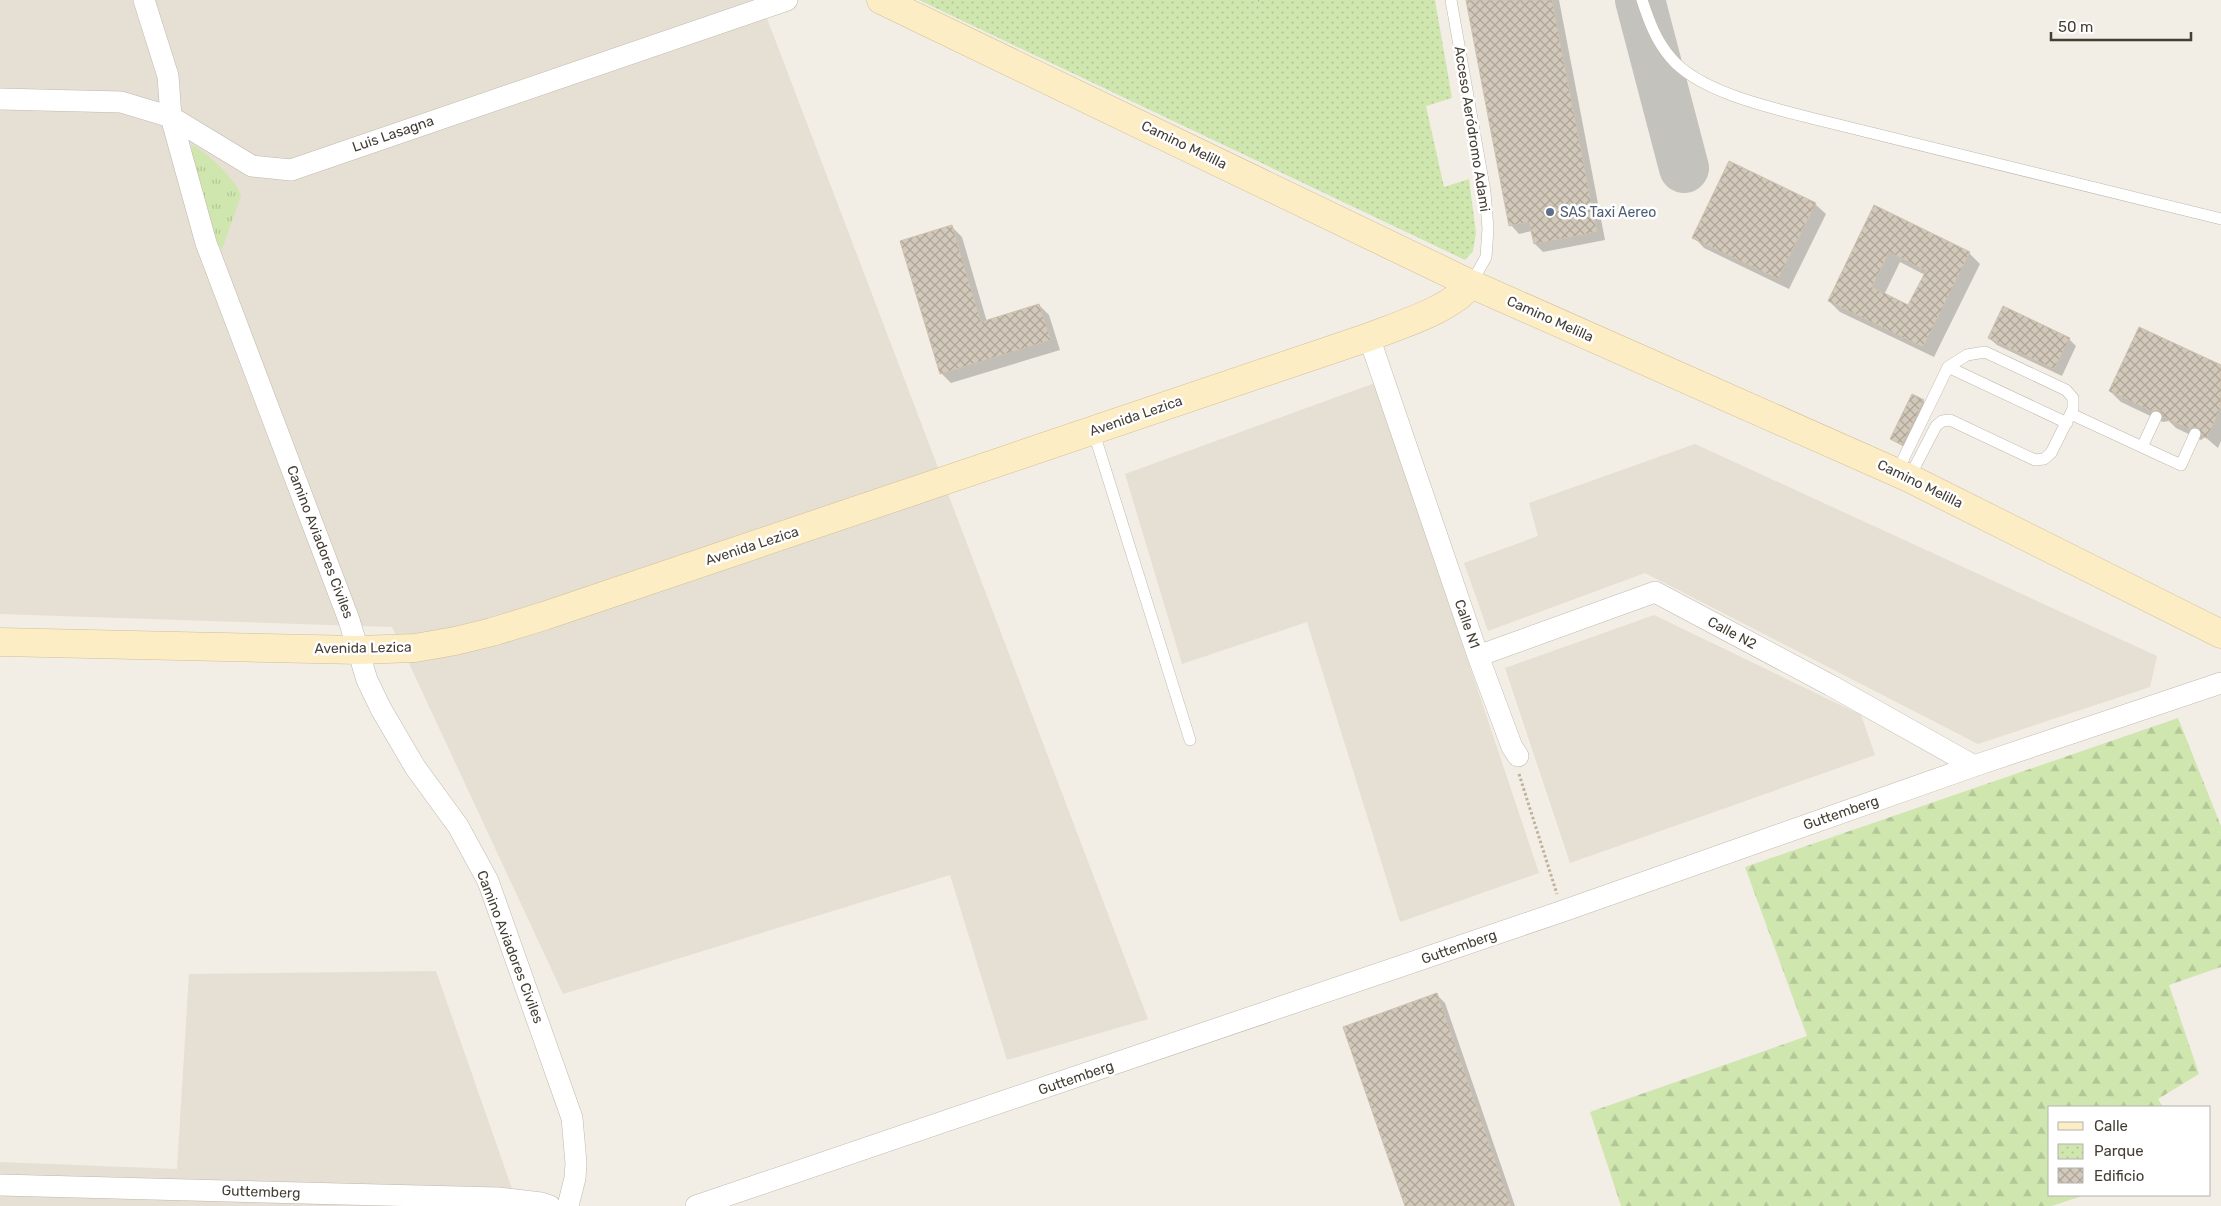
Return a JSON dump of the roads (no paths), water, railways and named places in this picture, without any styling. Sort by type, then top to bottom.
[{"type":"street","name":"Camino Aviadores Civiles","points":[[144,0],[168,76],[172,117],[206,243],[349,620],[366,680],[393,732],[440,804],[458,826],[488,881],[572,1118],[576,1163],[575,1178],[568,1206]]},
{"type":"street","name":"Luis Lasagna","points":[[0,99],[121,102],[172,117],[252,166],[291,170],[787,0]]},
{"type":"street","name":"Camino Melilla","points":[[881,0],[1471,284],[1903,475],[2221,634]]},
{"type":"street","name":"Avenida Lezica","points":[[0,642],[358,650],[415,648],[492,632],[893,500],[1368,337],[1418,318],[1440,307],[1466,291],[1471,284]]},
{"type":"street","name":"Calle N1","points":[[1368,337],[1478,656],[1512,747],[1518,756]]},
{"type":"street","name":"Calle N2","points":[[1478,656],[1656,592],[1830,685],[1974,766]]},
{"type":"street","name":"Guttemberg","points":[[696,1206],[1564,912],[1974,766],[2221,683]]},
{"type":"street","name":"Guttemberg","points":[[0,1185],[498,1198],[541,1203],[550,1206]]},
{"type":"lane","name":"Acceso Aeródromo Adami","points":[[1451,0],[1485,192],[1488,229],[1486,257],[1471,284]]},
{"type":"lane","points":[[1642,0],[1655,36],[1672,60],[1691,75],[1711,86],[1758,104],[2221,219]]},
{"type":"lane","points":[[1985,352],[2066,390],[2073,398],[2074,408],[2051,453],[2044,459],[2035,460],[1950,420],[1942,421],[1936,426],[1903,475],[1922,419],[1948,367],[1967,355],[1985,352]]},
{"type":"lane","points":[[1948,367],[2181,465],[2195,434]]},
{"type":"lane","points":[[2142,447],[2156,417]]},
{"type":"lane","points":[[1922,419],[1936,426]]},
{"type":"lane","points":[[1093,430],[1190,740]]},
{"type":"place","name":"SAS Taxi Aereo","points":[[1550,212]]}]
